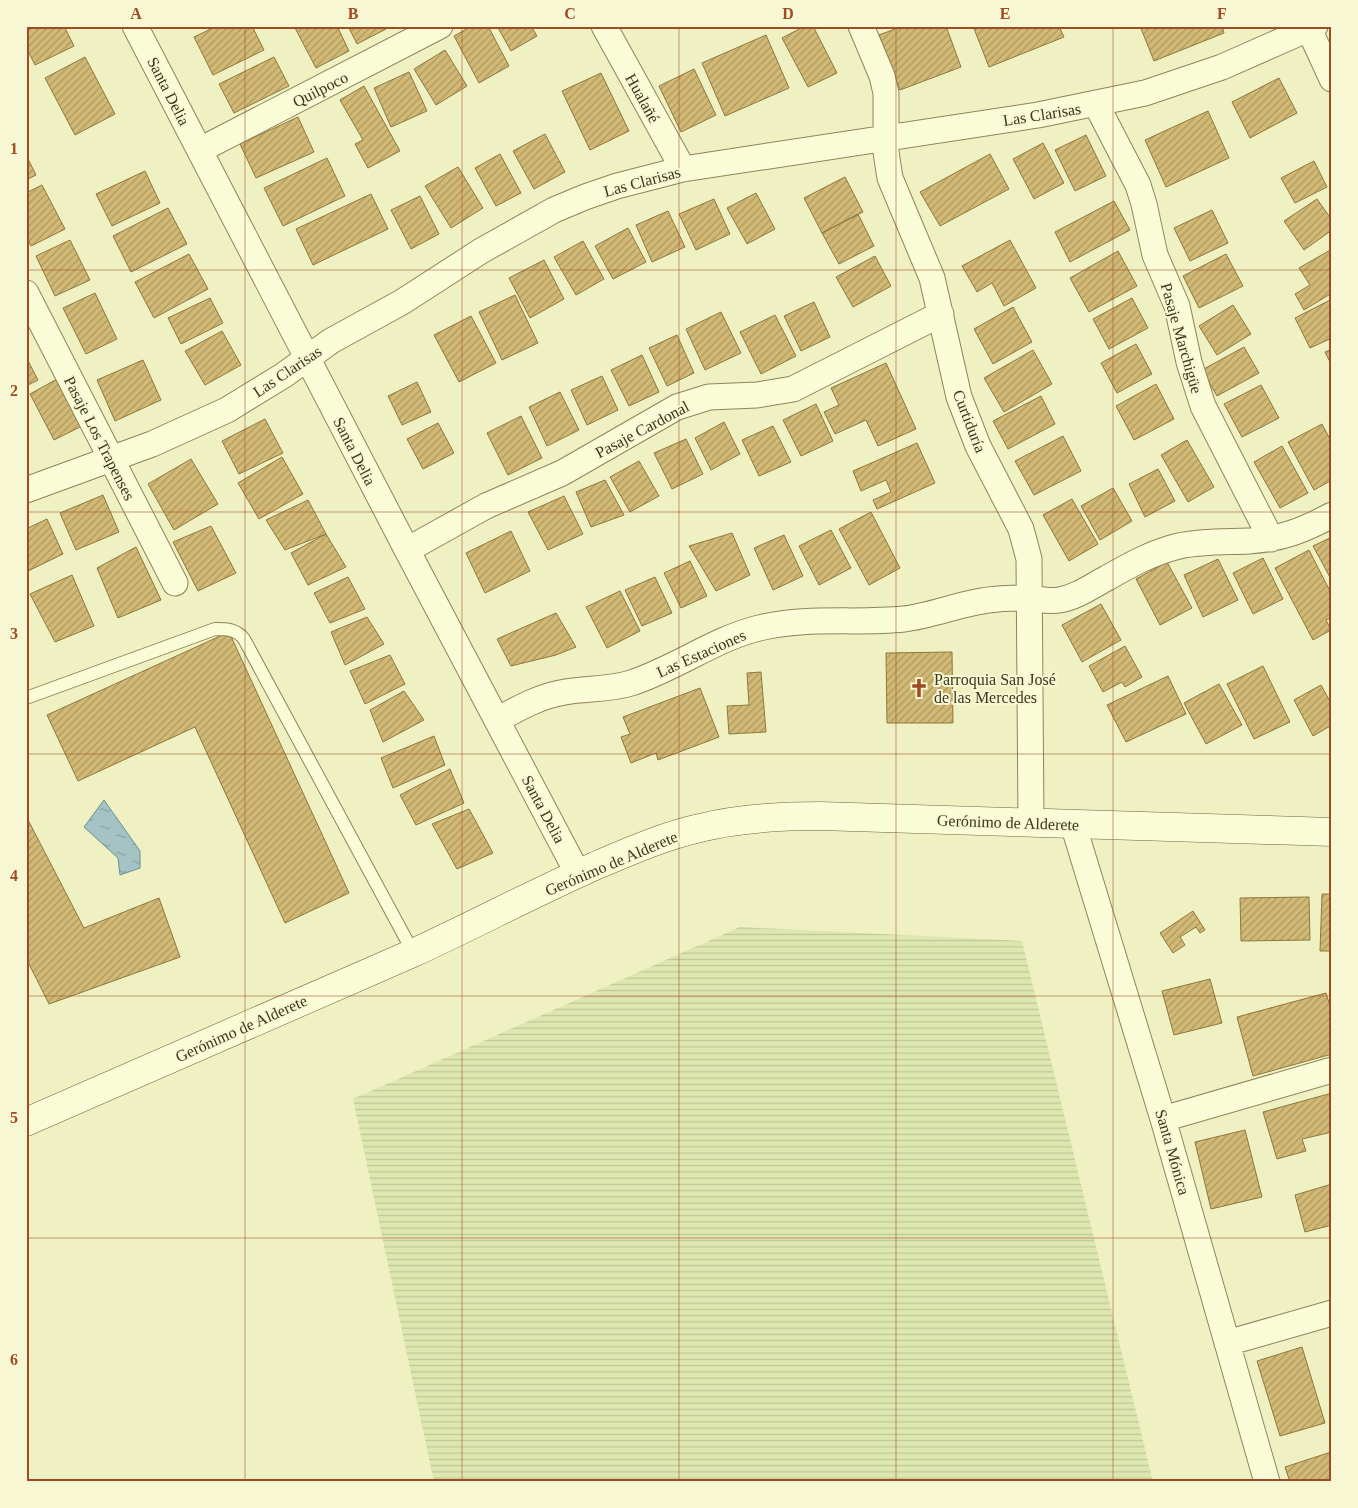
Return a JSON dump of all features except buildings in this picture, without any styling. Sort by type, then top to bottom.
[{"type":"street","name":"Santa Delia","points":[[136,26],[407,550],[578,874]]},
{"type":"street","name":"Quilpoco","points":[[200,150],[408,34],[440,26]]},
{"type":"street","name":"Hualañé","points":[[604,26],[683,169]]},
{"type":"street","name":"Curtiduría","points":[[860,26],[882,76],[886,93],[886,152],[890,178],[932,278],[953,372],[968,422],[978,446],[1021,529],[1030,559],[1031,823]]},
{"type":"street","name":"Las Clarisas","points":[[26,490],[152,444],[227,410],[272,383],[330,341],[437,281],[503,238],[554,210],[617,186],[683,169],[1038,115],[1145,93],[1222,67],[1312,28]]},
{"type":"street","points":[[1312,28],[1332,79]]},
{"type":"street","name":"Pasaje Marchigüe","points":[[1096,104],[1141,195],[1156,255],[1177,306],[1189,362],[1203,406],[1271,539]]},
{"type":"street","name":"Pasaje Los Trapenses","points":[[26,294],[175,583]]},
{"type":"street","name":"Pasaje Cardonal","points":[[407,550],[486,506],[562,473],[676,407],[709,396],[756,395],[793,389],[941,314]]},
{"type":"street","name":"Las Estaciones","points":[[497,720],[530,702],[553,694],[629,684],[734,636],[759,628],[811,620],[887,620],[907,618],[972,601],[1000,598],[1030,598],[1043,601],[1057,601],[1077,595],[1156,553],[1179,546],[1203,542],[1271,539],[1305,529],[1332,515]]},
{"type":"street","name":"Gerónimo de Alderete","points":[[26,1122],[414,952],[578,874],[665,838],[700,828],[734,821],[777,816],[820,816],[1332,832]]},
{"type":"street","name":"Santa Mónica","points":[[1073,824],[1163,1119],[1267,1482]]},
{"type":"street","points":[[1163,1119],[1332,1070]]},
{"type":"street","points":[[1227,1343],[1332,1313]]},
{"type":"lane","points":[[26,698],[215,629],[228,629],[238,632],[244,639],[414,952]]},
{"type":"green space","points":[[740,927],[1022,941],[1153,1482],[434,1482],[353,1099]]},
{"type":"water","points":[[104,800],[140,851],[140,868],[120,875],[118,858],[84,827]]},
{"type":"place","name":"Parroquia San José de las Mercedes","points":[[919,688]]}]
